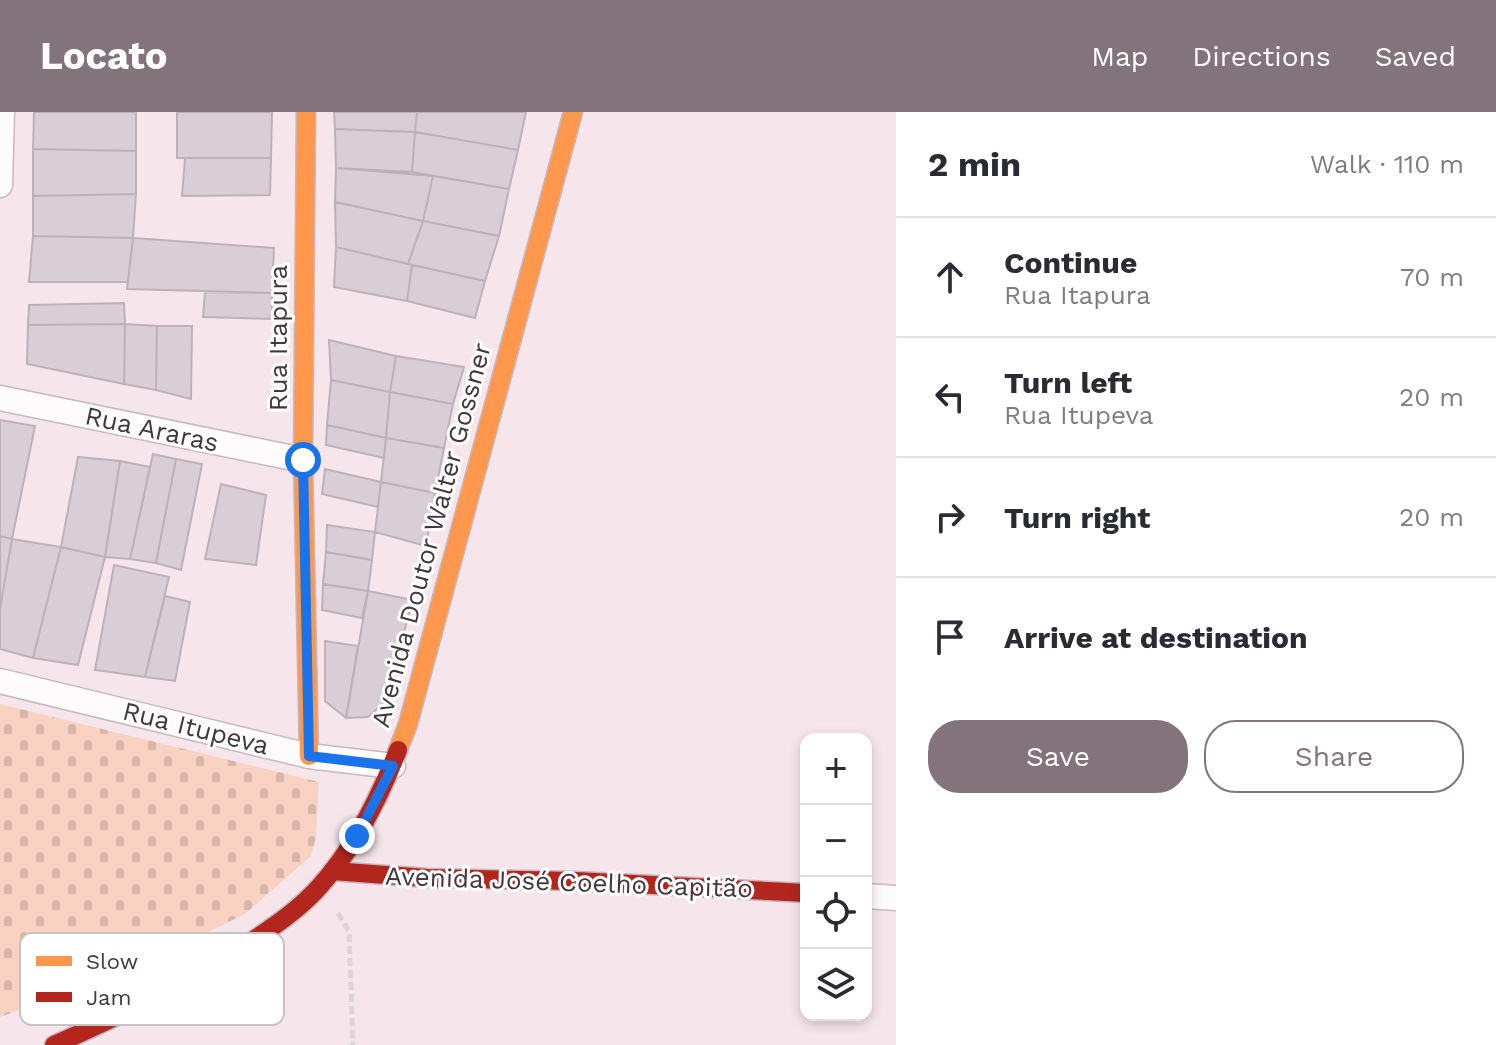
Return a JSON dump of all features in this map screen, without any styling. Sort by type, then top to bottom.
[{"type":"main road","name":"Rua Itapura","points":[[306,112],[303,460],[309,756]]},
{"type":"main road","name":"Avenida Doutor Walter Gossner","points":[[263,933],[288,916],[332,871],[357,836],[393,766],[416,694],[573,112]]},
{"type":"main road","name":"Avenida José Coelho Capitão","points":[[332,871],[427,878],[576,881],[800,893]]},
{"type":"main road","name":"Avenida Doutor Walter Gossner","points":[[54,1045],[100,1025]]},
{"type":"street","points":[[0,185],[1,116]]},
{"type":"street","name":"Rua Araras","points":[[0,398],[303,460]]},
{"type":"street","name":"Rua Itupeva","points":[[0,681],[309,756],[393,766]]},
{"type":"street","points":[[872,896],[896,898]]},
{"type":"path","points":[[349,932],[353,1045]]},
{"type":"green space","points":[[0,704],[319,782],[316,836],[311,856],[245,914],[206,933],[20,933],[20,1009],[0,1017]]},
{"type":"building","points":[[34,112],[136,112],[136,151],[33,149]]},
{"type":"building","points":[[177,112],[272,112],[271,158],[177,158]]},
{"type":"building","points":[[334,112],[417,112],[415,132],[335,129]]},
{"type":"building","points":[[417,112],[526,112],[518,150],[415,132]]},
{"type":"building","points":[[335,129],[415,132],[412,172],[336,168]]},
{"type":"building","points":[[415,132],[518,150],[509,189],[412,172]]},
{"type":"building","points":[[33,149],[136,151],[136,194],[33,196]]},
{"type":"building","points":[[185,158],[271,158],[270,195],[182,196]]},
{"type":"building","points":[[336,168],[433,176],[423,221],[335,202]]},
{"type":"building","points":[[433,176],[509,189],[499,236],[423,221]]},
{"type":"building","points":[[136,194],[133,238],[33,236],[33,196]]},
{"type":"building","points":[[335,202],[423,221],[408,264],[336,247]]},
{"type":"building","points":[[423,221],[499,236],[485,281],[408,264]]},
{"type":"building","points":[[33,236],[133,238],[128,282],[29,282]]},
{"type":"building","points":[[133,238],[274,248],[272,293],[127,289]]},
{"type":"building","points":[[336,247],[412,265],[407,301],[334,287]]},
{"type":"building","points":[[412,265],[485,281],[475,318],[407,301]]},
{"type":"building","points":[[205,292],[272,293],[272,319],[203,317]]},
{"type":"building","points":[[124,303],[125,324],[28,325],[29,305]]},
{"type":"building","points":[[125,324],[124,384],[27,364],[28,325]]},
{"type":"building","points":[[125,324],[157,326],[156,390],[124,384]]},
{"type":"building","points":[[157,326],[192,326],[191,399],[156,390]]},
{"type":"building","points":[[329,340],[396,356],[390,392],[331,380]]},
{"type":"building","points":[[396,356],[464,367],[453,404],[390,392]]},
{"type":"building","points":[[331,380],[390,392],[386,438],[327,425]]},
{"type":"building","points":[[390,392],[453,404],[444,448],[386,438]]},
{"type":"building","points":[[0,420],[35,426],[12,539],[0,536]]},
{"type":"building","points":[[327,425],[386,438],[384,458],[326,445]]},
{"type":"building","points":[[386,438],[444,448],[435,493],[381,482]]},
{"type":"building","points":[[153,454],[176,459],[156,563],[130,559]]},
{"type":"building","points":[[78,457],[120,461],[105,557],[61,547]]},
{"type":"building","points":[[176,459],[202,464],[181,570],[156,563]]},
{"type":"building","points":[[120,461],[150,467],[130,559],[105,557]]},
{"type":"building","points":[[325,469],[381,482],[378,507],[322,494]]},
{"type":"building","points":[[381,482],[435,493],[426,546],[375,532]]},
{"type":"building","points":[[221,484],[266,495],[256,565],[205,559]]},
{"type":"building","points":[[327,525],[375,532],[372,560],[326,552]]},
{"type":"building","points":[[0,536],[12,539],[0,609]]},
{"type":"building","points":[[12,539],[61,547],[33,658],[0,649],[0,609]]},
{"type":"building","points":[[61,547],[105,557],[78,665],[33,658]]},
{"type":"building","points":[[326,552],[372,560],[368,591],[323,584]]},
{"type":"building","points":[[114,565],[169,577],[145,677],[95,670]]},
{"type":"building","points":[[323,584],[368,591],[362,618],[322,610]]},
{"type":"building","points":[[368,591],[413,600],[384,703],[368,717],[346,718]]},
{"type":"building","points":[[165,596],[190,602],[175,681],[145,677]]},
{"type":"building","points":[[325,641],[358,646],[346,718],[325,701]]},
{"type":"traffic: slow","points":[[306,112],[303,460],[309,756]]},
{"type":"traffic: slow","points":[[398,750],[408,724],[573,112]]},
{"type":"traffic: jam","points":[[263,933],[302,904],[333,871],[374,804],[398,750]]},
{"type":"traffic: jam","points":[[332,871],[427,878],[576,881],[800,893]]},
{"type":"traffic: jam","points":[[54,1045],[97,1025]]},
{"type":"route","points":[[303,460],[309,756],[393,766],[357,836]]}]
